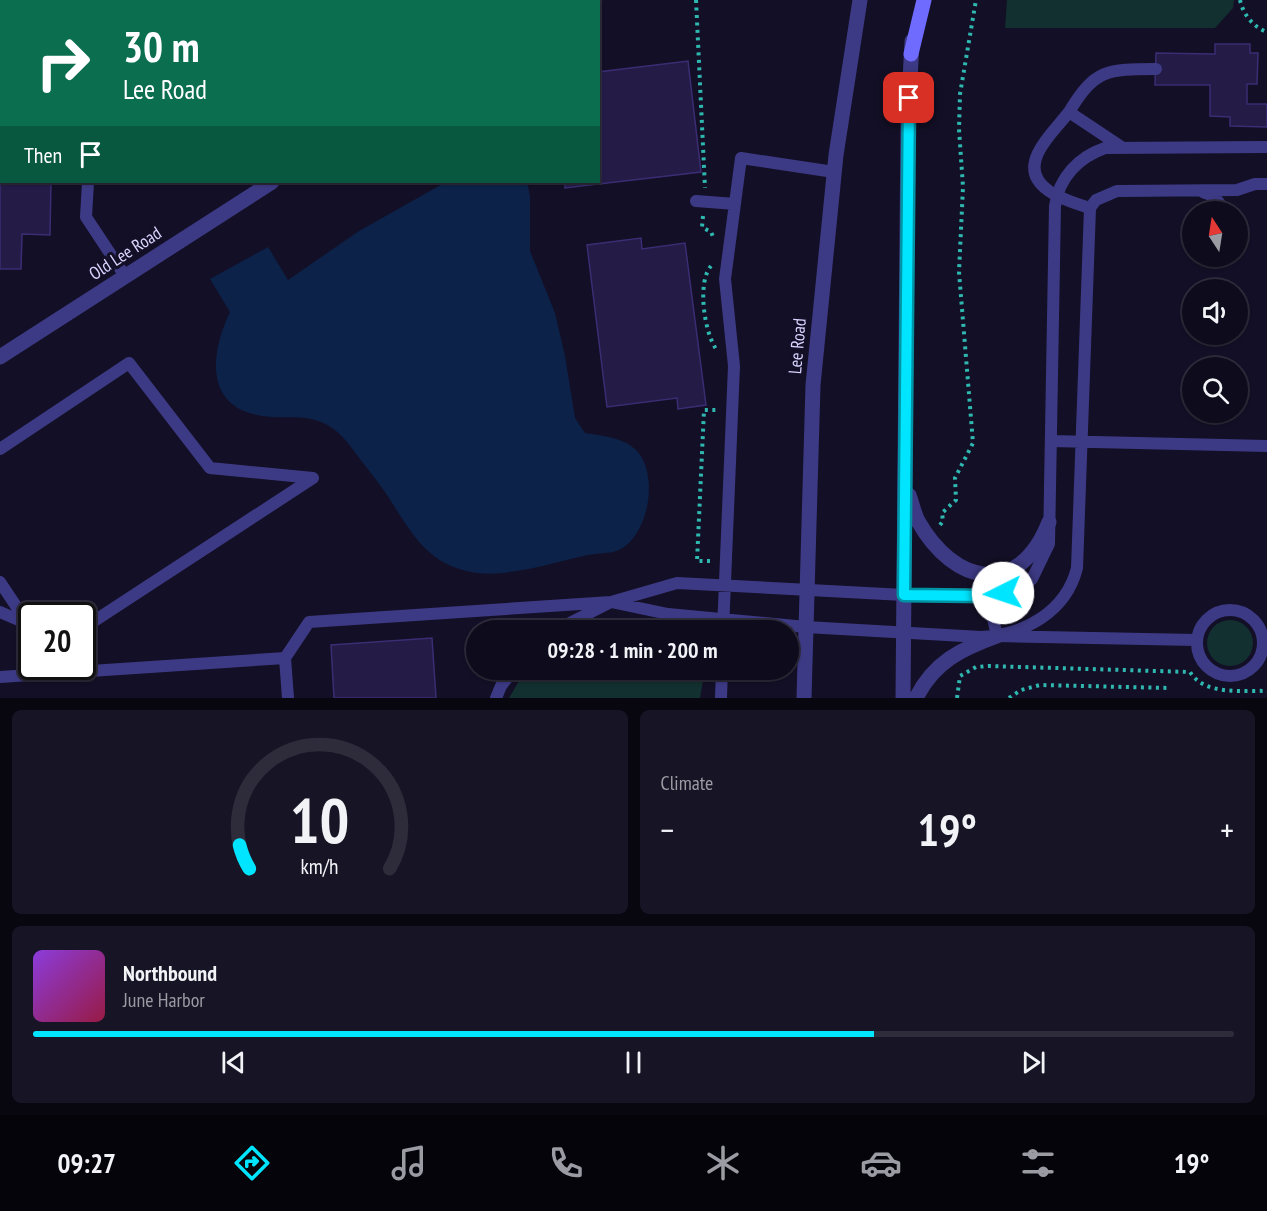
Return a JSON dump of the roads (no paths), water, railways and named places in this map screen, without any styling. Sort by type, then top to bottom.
[{"type":"main road","points":[[911,54],[924,0]]},
{"type":"street","name":"Lee Road","points":[[804,698],[810,431],[834,172],[860,0]]},
{"type":"street","points":[[903,698],[911,54],[917,0]]},
{"type":"street","name":"Old Lee Road","points":[[0,357],[270,183]]},
{"type":"street","points":[[905,484],[918,520],[928,535],[950,560],[974,572],[1003,575],[1015,570],[1034,553],[1049,522]]},
{"type":"street","points":[[916,698],[936,668],[948,657],[997,636]]},
{"type":"lane","points":[[1090,208],[1056,198],[1045,190],[1035,175],[1036,155],[1095,78],[1117,70],[1155,69]]},
{"type":"lane","points":[[1069,112],[1120,146]]},
{"type":"lane","points":[[576,620],[611,602],[677,583],[807,588],[904,595],[988,596],[1018,589],[1032,579],[1049,544],[1056,198],[1068,172],[1092,153],[1120,146],[1267,147]]},
{"type":"lane","points":[[723,620],[734,366],[725,279],[741,158],[834,172]]},
{"type":"lane","points":[[88,183],[86,217],[125,276]]},
{"type":"lane","points":[[997,636],[1018,630],[1048,614],[1074,584],[1080,550],[1090,208],[1096,200],[1117,190],[1237,190],[1255,184],[1267,184]]},
{"type":"lane","points":[[1198,190],[1214,196],[1218,201]]},
{"type":"lane","points":[[700,202],[735,204]]},
{"type":"lane","points":[[0,449],[129,363],[210,468],[313,478],[96,620]]},
{"type":"lane","points":[[1051,441],[1267,446]]},
{"type":"lane","points":[[0,582],[18,608]]},
{"type":"lane","points":[[988,596],[997,636]]},
{"type":"lane","points":[[288,698],[285,658],[309,622],[611,602],[698,620]]},
{"type":"lane","points":[[1233,610],[1253,619],[1260,629],[1262,649],[1254,665],[1245,672],[1225,676],[1215,673],[1202,661],[1196,640],[1203,622],[1213,614],[1233,610]]},
{"type":"lane","points":[[0,612],[18,620]]},
{"type":"lane","points":[[799,627],[904,633],[1196,640]]},
{"type":"lane","points":[[0,677],[285,658]]},
{"type":"lane","points":[[496,698],[506,680]]},
{"type":"lane","points":[[721,698],[722,680]]},
{"type":"water","points":[[444,183],[527,183],[530,196],[530,251],[555,313],[575,418],[585,433],[612,438],[631,446],[643,460],[647,473],[648,503],[638,531],[630,542],[612,552],[588,555],[514,572],[484,574],[455,568],[430,553],[420,543],[352,448],[333,429],[309,418],[272,417],[250,413],[234,405],[223,394],[216,364],[218,347],[230,312],[210,279],[268,247],[288,280],[359,231]]}]
